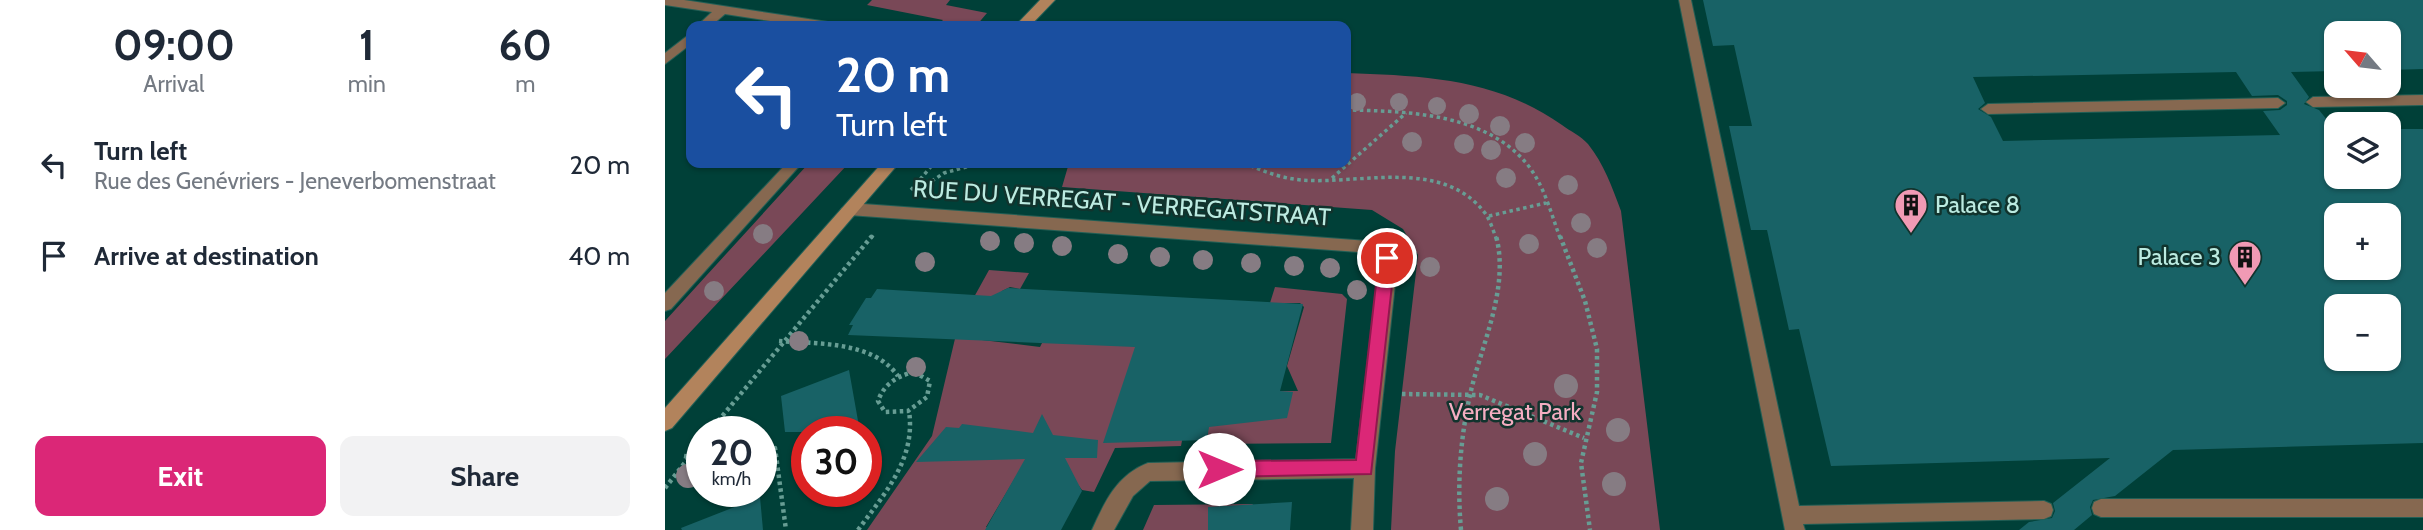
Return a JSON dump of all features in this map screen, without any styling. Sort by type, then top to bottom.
[{"type":"main road","points":[[1027,21],[1048,0]]},
{"type":"main road","points":[[665,422],[886,168]]},
{"type":"street","name":"RUE DU VERREGAT - VERREGATSTRAAT","points":[[849,209],[1367,244],[1376,247],[1387,258],[1365,468]]},
{"type":"street","points":[[1103,530],[1120,494],[1128,484],[1148,472],[1365,468],[1362,530]]},
{"type":"lane","points":[[1685,0],[1793,523],[2044,510]]},
{"type":"lane","points":[[665,1],[795,21]]},
{"type":"lane","points":[[709,21],[722,10]]},
{"type":"lane","points":[[665,60],[686,41]]},
{"type":"lane","points":[[2313,102],[2423,100]]},
{"type":"lane","points":[[1988,109],[2278,103]]},
{"type":"lane","points":[[665,304],[790,168]]},
{"type":"lane","points":[[2101,508],[2423,508]]},
{"type":"path","points":[[1351,110],[1407,112],[1453,121],[1504,144],[1521,158],[1536,177],[1593,318],[1598,384],[1594,410],[1584,438],[1580,476],[1590,530]]},
{"type":"path","points":[[1351,161],[1407,112]]},
{"type":"path","points":[[722,416],[781,341],[930,168]]},
{"type":"path","points":[[914,193],[944,173],[962,168]]},
{"type":"path","points":[[1258,168],[1286,178],[1427,181],[1455,190],[1478,203],[1489,216],[1496,232],[1500,280],[1470,393],[1459,449],[1458,495],[1461,530]]},
{"type":"path","points":[[1332,178],[1343,168]]},
{"type":"path","points":[[1489,216],[1546,203]]},
{"type":"path","points":[[781,341],[876,355],[886,360],[898,376]]},
{"type":"path","points":[[914,372],[930,381],[929,394],[909,411],[891,414],[880,408],[878,401],[884,387],[898,376],[914,372]]},
{"type":"path","points":[[1402,394],[1470,393],[1490,398],[1584,438]]},
{"type":"path","points":[[858,530],[904,463],[912,441],[913,426],[909,411]]},
{"type":"path","points":[[665,488],[686,457]]},
{"type":"path","points":[[777,463],[786,530]]},
{"type":"green space","points":[[872,0],[950,0],[946,5],[987,13],[980,21],[942,21],[867,5]]},
{"type":"green space","name":"Verregat Park","points":[[1351,73],[1459,82],[1511,97],[1537,109],[1588,144],[1607,176],[1621,211],[1660,530],[1391,530],[1395,451],[1418,255],[1403,229],[1372,210],[1062,187],[1068,168],[1351,168]]},
{"type":"green space","points":[[804,168],[844,168],[665,359],[665,321]]},
{"type":"green space","points":[[989,270],[1029,273],[1020,289],[1010,287],[1002,291],[982,340],[1040,347],[1043,341],[1165,348],[1267,391],[1298,391],[1287,366],[1304,307],[1300,303],[1270,303],[1275,287],[1342,294],[1347,299],[1331,443],[1206,444],[1211,407],[1188,409],[1181,446],[1115,448],[1094,492],[1082,490],[1079,486],[1015,478],[986,527],[997,530],[867,530],[932,436],[958,326]]},
{"type":"green space","points":[[1253,504],[1237,530],[1143,530],[1154,505]]},
{"type":"building","points":[[1703,0],[2423,0],[2423,69],[2401,70],[2401,21],[2324,21],[2324,71],[2291,72],[2309,97],[2304,104],[2319,110],[2324,116],[2324,189],[2401,189],[2401,129],[2423,129],[2423,443],[2173,450],[2115,496],[2093,500],[2090,507],[2092,515],[2074,530],[2019,530],[2029,522],[2052,518],[2055,511],[2053,503],[2110,458],[1831,466],[1799,329],[1789,330],[1767,230],[1751,230],[1729,126],[1752,126],[1734,45],[1713,46]],"holes":[[[2236,72],[2252,96],[2278,95],[2287,101],[2287,105],[2280,110],[2263,111],[2280,135],[2003,141],[1991,117],[1978,109],[1985,103],[1973,77]]]},
{"type":"building","points":[[1008,288],[1303,304],[1280,391],[1293,392],[1287,418],[1209,427],[1207,440],[1103,443],[1135,347],[848,335],[853,325],[849,325],[866,298],[871,298],[877,289],[991,296]]},
{"type":"building","points":[[849,370],[857,416],[791,416],[791,432],[785,432],[781,396]]},
{"type":"building","points":[[1042,414],[1053,435],[1098,440],[1097,458],[1065,458],[1082,491],[1061,530],[985,530],[1025,459],[916,462],[946,427],[959,428],[962,424],[1033,433]]},
{"type":"building","points":[[1292,502],[1290,530],[1208,530],[1208,507]]},
{"type":"building","points":[[735,507],[761,507],[763,530],[681,528]]},
{"type":"place","name":"Palace 8","points":[[1911,235]]},
{"type":"place","name":"Palace 3","points":[[2245,287]]},
{"type":"route","points":[[1219,469],[1365,468],[1387,258]]}]
